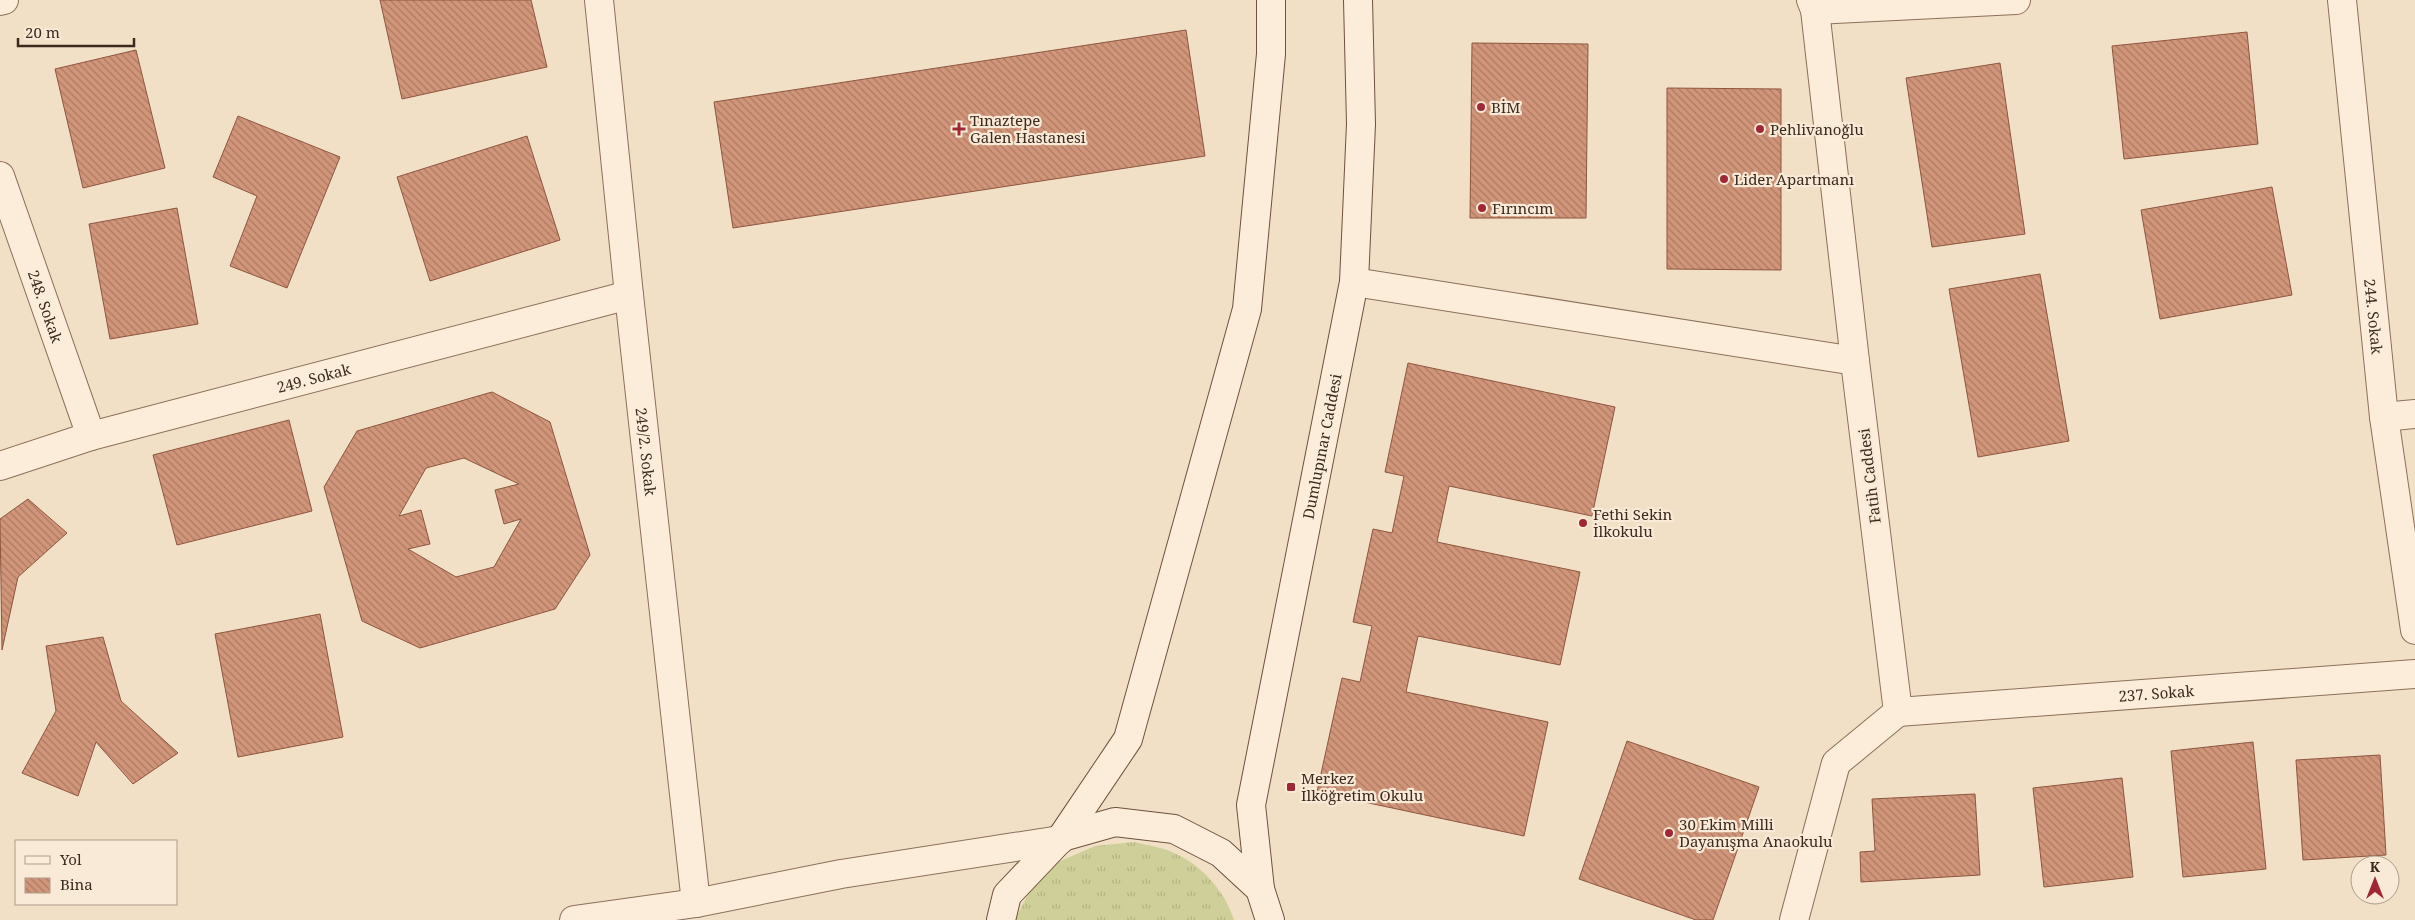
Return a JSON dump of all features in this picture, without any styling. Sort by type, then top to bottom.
[{"type":"street","points":[[0,1],[4,0]]},
{"type":"street","name":"249/2. Sokak","points":[[599,0],[629,295],[696,902]]},
{"type":"street","points":[[1001,920],[1007,895],[1061,838],[1128,739],[1247,309],[1271,54],[1271,0]]},
{"type":"street","name":"Dumlupınar Caddesi","points":[[1265,903],[1251,805],[1354,282],[1361,124],[1358,0]]},
{"type":"street","points":[[1813,5],[2016,0]]},
{"type":"street","name":"244. Sokak","points":[[2342,0],[2384,417],[2415,630]]},
{"type":"street","name":"Fatih Caddesi","points":[[1813,5],[1898,712]]},
{"type":"street","name":"248. Sokak","points":[[0,176],[91,436]]},
{"type":"street","points":[[1354,282],[1855,361]]},
{"type":"street","name":"249. Sokak","points":[[0,466],[91,436],[629,295]]},
{"type":"street","points":[[2384,417],[2415,414]]},
{"type":"street","name":"237. Sokak","points":[[1898,712],[2415,674]]},
{"type":"street","points":[[1794,920],[1836,763],[1898,712]]},
{"type":"street","points":[[574,920],[696,902],[841,874],[1061,838],[1115,822],[1174,829],[1221,853],[1265,903],[1292,920]]},
{"type":"green space","points":[[1134,842],[1168,850],[1183,857],[1202,871],[1225,899],[1234,920],[1015,920],[1030,890],[1058,862],[1095,846]]},
{"type":"building","points":[[380,0],[531,0],[547,67],[402,99]]},
{"type":"building","name":"Tınaztepe Galen Hastanesi","points":[[1186,30],[1205,156],[733,228],[714,102]]},
{"type":"building","points":[[2247,32],[2258,144],[2124,159],[2112,46]]},
{"type":"building","points":[[1472,43],[1588,44],[1586,218],[1470,218]]},
{"type":"building","points":[[136,50],[165,168],[83,188],[55,69]]},
{"type":"building","points":[[2000,63],[2025,234],[1932,247],[1906,78]]},
{"type":"building","name":"Lider Apartmanı","points":[[1667,88],[1781,89],[1781,270],[1667,269]]},
{"type":"building","points":[[238,116],[340,157],[287,288],[230,266],[257,196],[213,177]]},
{"type":"building","points":[[527,136],[560,240],[430,281],[397,177]]},
{"type":"building","points":[[2272,187],[2292,295],[2160,319],[2141,210]]},
{"type":"building","points":[[177,208],[198,324],[110,339],[89,224]]},
{"type":"building","points":[[2040,274],[2069,441],[1978,457],[1949,289]]},
{"type":"building","name":"Fethi Sekin İlkokulu","points":[[1408,363],[1615,407],[1592,516],[1449,486],[1437,542],[1580,572],[1560,665],[1418,636],[1406,692],[1548,722],[1524,836],[1317,792],[1342,678],[1360,682],[1372,626],[1353,622],[1373,529],[1392,533],[1404,476],[1385,472]]},
{"type":"building","points":[[492,392],[550,422],[590,555],[555,609],[420,648],[362,621],[324,487],[357,431]],"holes":[[[464,458],[519,484],[495,490],[504,524],[521,519],[494,567],[456,577],[408,549],[430,544],[421,510],[399,516],[426,468]]]},
{"type":"building","points":[[289,420],[312,511],[177,545],[153,455]]},
{"type":"building","points":[[28,499],[67,533],[18,577],[2,650],[0,519]]},
{"type":"building","points":[[320,614],[343,737],[238,757],[215,634]]},
{"type":"building","points":[[103,637],[121,701],[178,753],[133,784],[96,742],[78,796],[22,773],[56,711],[46,646]]},
{"type":"building","name":"30 Ekim Milli Dayanışma Anaokulu","points":[[1627,741],[1759,787],[1713,920],[1696,920],[1579,879]]},
{"type":"building","points":[[2253,742],[2266,869],[2183,877],[2171,751]]},
{"type":"building","points":[[2380,755],[2386,855],[2350,855],[2350,857],[2303,860],[2296,760]]},
{"type":"building","points":[[2122,778],[2133,877],[2044,887],[2033,788]]},
{"type":"building","points":[[1975,794],[1980,875],[1861,882],[1860,852],[1875,851],[1872,799]]},
{"type":"place","name":"BİM","points":[[1481,107]]},
{"type":"place","name":"Tınaztepe Galen Hastanesi","points":[[959,129]]},
{"type":"place","name":"Pehlivanoğlu","points":[[1760,129]]},
{"type":"place","name":"Lider Apartmanı","points":[[1724,179]]},
{"type":"place","name":"Fırıncım","points":[[1482,208]]},
{"type":"place","name":"Fethi Sekin İlkokulu","points":[[1583,523]]},
{"type":"place","name":"Merkez İlköğretim Okulu","points":[[1291,787]]},
{"type":"place","name":"30 Ekim Milli Dayanışma Anaokulu","points":[[1669,833]]}]
